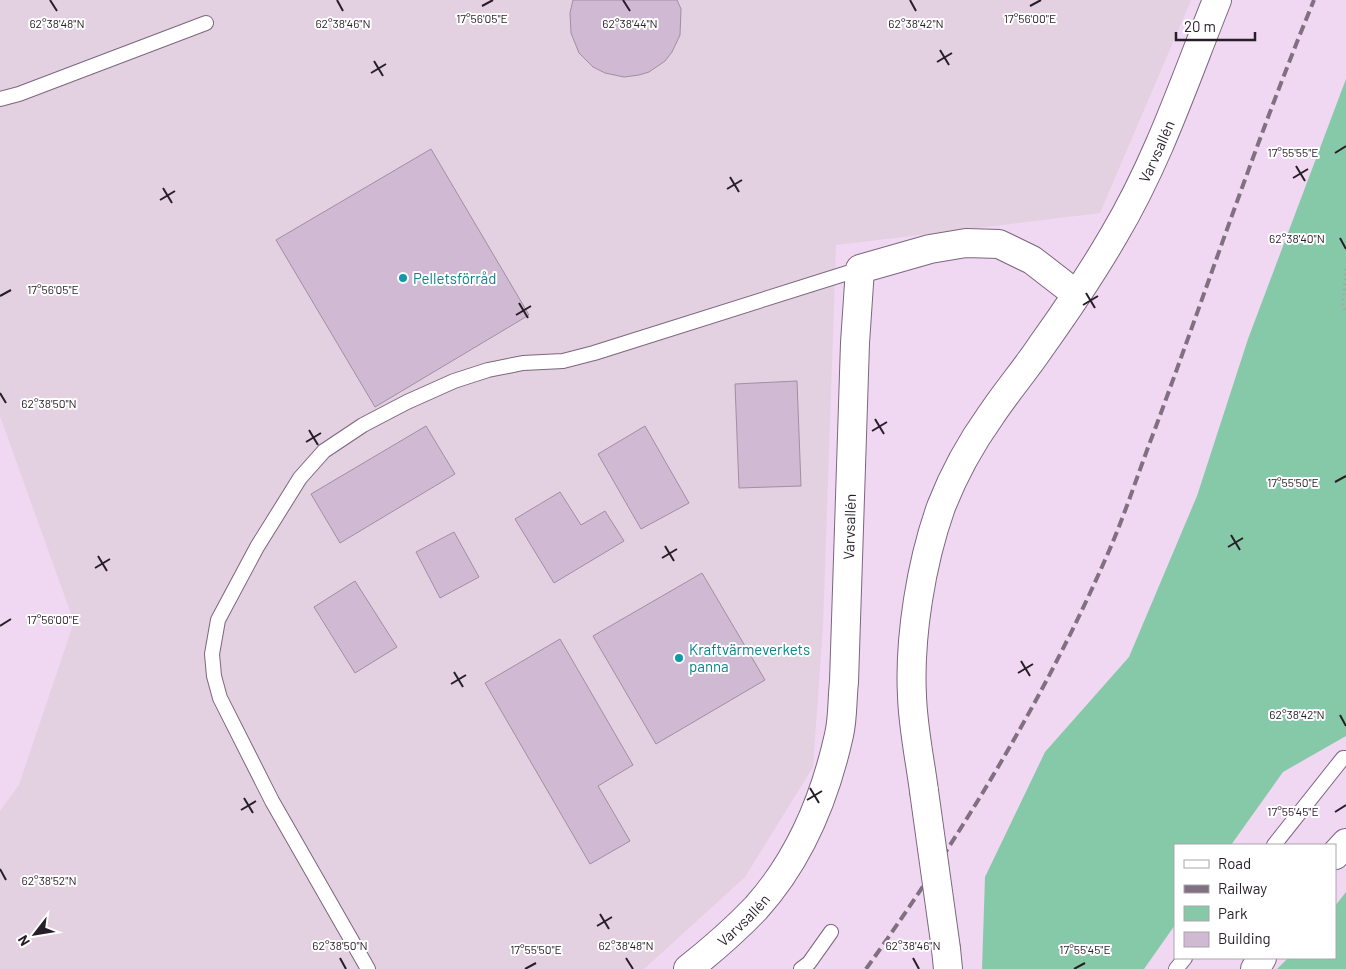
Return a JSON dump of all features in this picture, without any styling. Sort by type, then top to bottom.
[{"type":"street","name":"Varvsallén","points":[[947,959],[912,696],[913,645],[918,601],[936,524],[941,507],[961,465],[985,424],[1043,344],[1076,294],[1114,236],[1141,187],[1167,129],[1217,0]]},
{"type":"street","points":[[860,269],[930,249],[966,243],[999,244],[1032,260],[1076,294]]},
{"type":"street","name":"Varvsallén","points":[[688,969],[722,942],[757,907],[789,864],[812,821],[828,777],[840,733],[844,682],[855,343],[860,269]]},
{"type":"street","points":[[1336,854],[1346,843]]},
{"type":"lane","points":[[0,99],[206,23]]},
{"type":"lane","points":[[368,969],[272,801],[220,698],[214,676],[212,654],[218,620],[252,555],[300,478],[324,451],[363,425],[406,402],[454,381],[488,370],[523,363],[563,360],[594,353],[860,269]]},
{"type":"lane","points":[[1275,844],[1343,758],[1346,758]]},
{"type":"lane","points":[[801,969],[809,963],[831,932]]},
{"type":"lane","points":[[1176,969],[1184,959]]},
{"type":"path","points":[[1346,269],[1343,304],[1346,313]]},
{"type":"shaded area","points":[[0,0],[1191,0],[1100,213],[836,245],[823,625],[813,767],[745,877],[644,969],[0,969],[0,811],[19,785],[74,622],[0,416]]},
{"type":"green space","points":[[1346,79],[1346,736],[1283,772],[1232,844],[1174,844],[1174,926],[1144,969],[982,969],[985,877],[1045,752],[1129,657],[1197,496],[1248,339]]},
{"type":"green space","points":[[1346,892],[1346,969],[1277,969],[1287,959],[1336,959],[1336,905]]},
{"type":"building","points":[[573,0],[677,0],[681,9],[680,35],[672,52],[665,61],[649,72],[624,77],[605,73],[593,67],[579,53],[571,33],[570,13]]},
{"type":"building","name":"Pelletsförråd","points":[[431,149],[529,315],[375,407],[276,240]]},
{"type":"building","points":[[797,381],[801,486],[739,488],[735,384]]},
{"type":"building","points":[[426,426],[455,474],[340,543],[311,494]]},
{"type":"building","points":[[645,426],[689,503],[641,529],[598,454]]},
{"type":"building","points":[[560,492],[581,525],[605,511],[624,541],[554,583],[515,519]]},
{"type":"building","points":[[454,532],[479,577],[440,598],[416,552]]},
{"type":"building","name":"Kraftvärmeverkets panna","points":[[702,573],[765,680],[656,744],[593,636]]},
{"type":"building","points":[[355,581],[397,647],[355,673],[314,607]]},
{"type":"building","points":[[560,639],[633,765],[598,786],[630,841],[590,864],[485,683]]},
{"type":"railway","points":[[866,969],[933,871],[1026,719],[1054,667],[1105,560],[1125,512],[1252,160],[1314,0]]},
{"type":"place","name":"Pelletsförråd","points":[[403,278]]},
{"type":"place","name":"Kraftvärmeverkets panna","points":[[679,658]]}]
